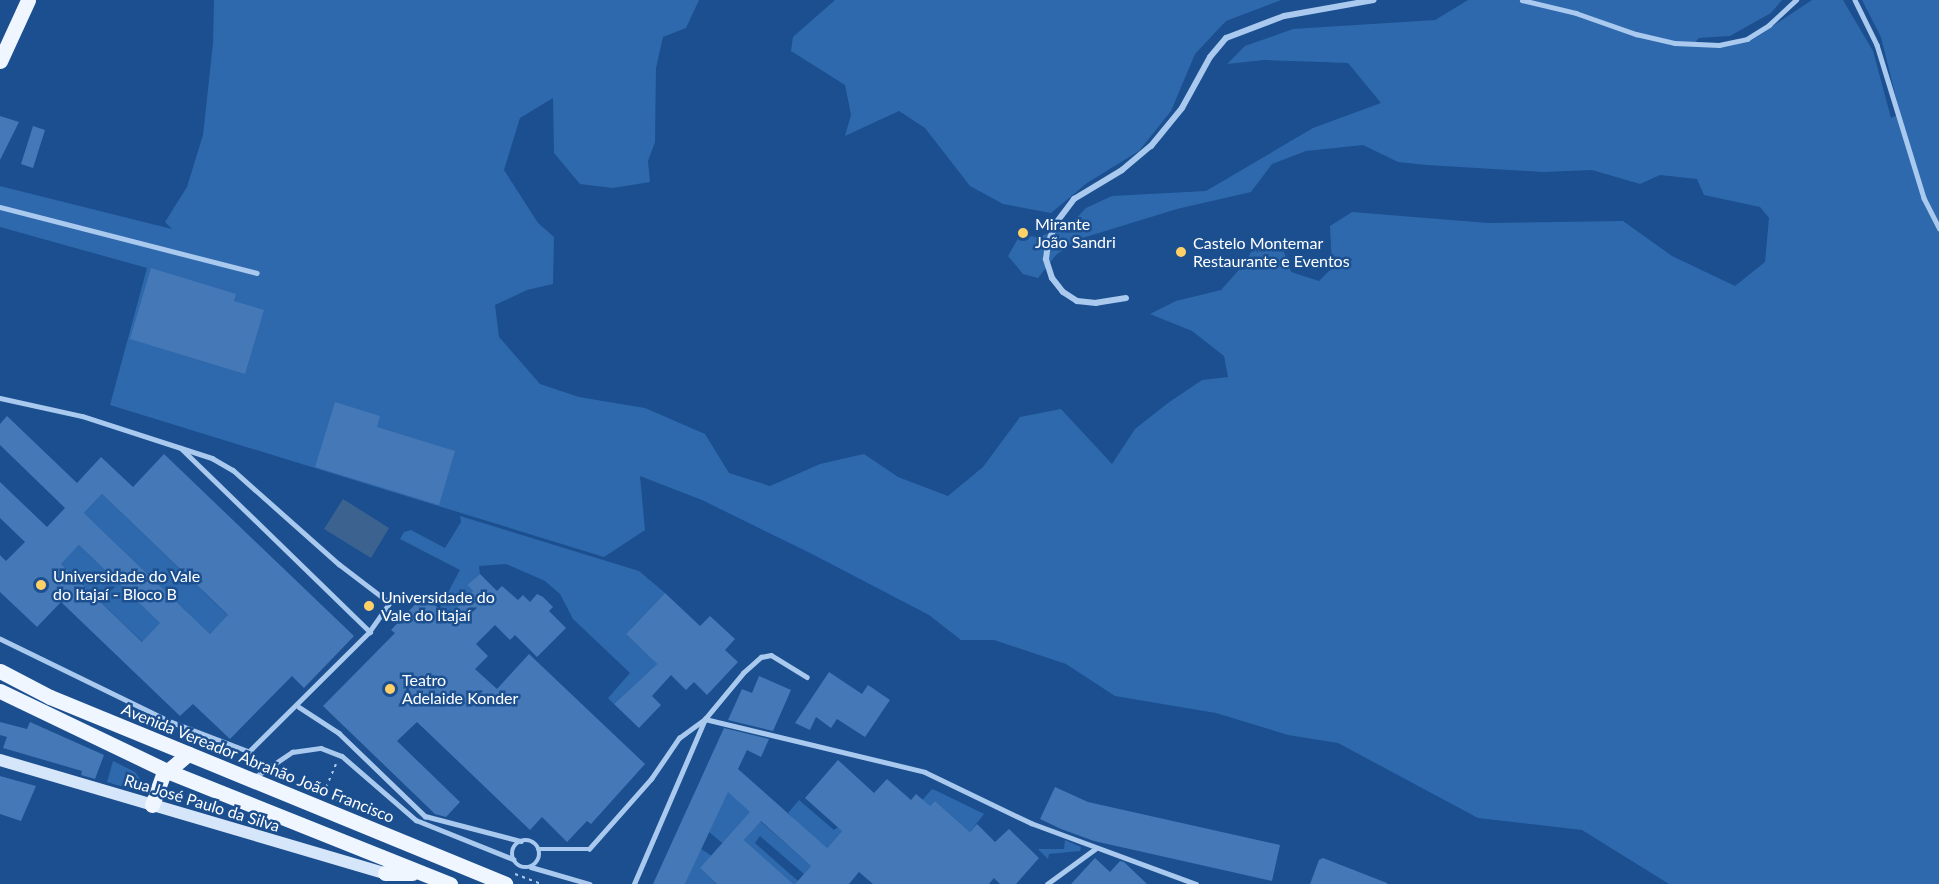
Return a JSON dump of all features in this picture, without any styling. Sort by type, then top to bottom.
[{"type":"main road","points":[[0,61],[4,42],[28,0]]},
{"type":"main road","name":"Avenida Vereador Abrahão João Francisco","points":[[0,671],[50,698],[505,884]]},
{"type":"main road","points":[[0,691],[166,771],[450,884]]},
{"type":"main road","points":[[152,805],[166,771],[188,754]]},
{"type":"main road","points":[[384,878],[422,872]]},
{"type":"street","points":[[1126,298],[1096,303],[1077,301],[1062,292],[1052,278],[1046,259],[1048,243],[1056,223],[1074,199],[1122,170],[1151,146],[1176,117],[1210,57],[1226,38],[1284,16],[1374,0]]},
{"type":"street","name":"Rua José Paulo da Silva","points":[[0,760],[384,878]]},
{"type":"lane","points":[[1522,0],[1576,13],[1636,34],[1675,43],[1719,45],[1747,39],[1796,0]]},
{"type":"lane","points":[[1855,0],[1877,45],[1924,198],[1939,228]]},
{"type":"lane","points":[[0,207],[257,273]]},
{"type":"lane","points":[[0,398],[82,416],[180,447],[233,470],[339,564],[390,603],[370,632],[299,706],[257,748],[242,752],[75,678],[0,639]]},
{"type":"lane","points":[[180,447],[370,632]]},
{"type":"lane","points":[[299,706],[339,733],[425,816],[531,842],[538,849],[589,849],[651,779],[679,738],[705,719],[761,657],[771,655],[807,677]]},
{"type":"lane","points":[[705,719],[925,772],[1095,849],[1123,854],[1160,873],[1196,884]]},
{"type":"lane","points":[[634,884],[705,719]]},
{"type":"lane","points":[[250,780],[292,752],[307,747],[342,756],[416,820],[513,859],[520,867],[531,867],[590,884]]},
{"type":"lane","points":[[513,859],[513,849],[521,841]]},
{"type":"lane","points":[[531,867],[538,860],[538,849]]},
{"type":"lane","points":[[1047,884],[1095,849]]},
{"type":"path","points":[[337,803],[338,797],[324,792],[342,756]]},
{"type":"path","points":[[119,796],[136,757]]},
{"type":"shaded area","points":[[214,0],[699,0],[686,28],[663,37],[656,68],[655,142],[648,161],[650,182],[613,188],[580,184],[554,153],[553,98],[520,118],[504,170],[538,223],[554,237],[553,284],[527,290],[495,305],[499,337],[540,384],[579,397],[645,408],[705,434],[729,473],[770,486],[820,464],[864,454],[898,477],[948,496],[983,467],[1020,417],[1061,409],[1112,464],[1135,429],[1168,403],[1202,380],[1228,377],[1224,356],[1192,331],[1150,314],[1176,301],[1221,290],[1246,262],[1257,240],[1280,241],[1291,272],[1319,281],[1332,268],[1330,226],[1352,212],[1488,223],[1623,221],[1672,256],[1735,286],[1765,262],[1769,218],[1760,207],[1704,195],[1697,179],[1660,175],[1640,184],[1592,170],[1543,172],[1427,165],[1398,162],[1363,145],[1306,151],[1272,164],[1251,192],[1177,209],[1076,240],[1056,255],[1038,278],[1023,274],[1008,256],[1020,235],[1037,237],[1068,227],[1086,208],[1112,196],[1206,191],[1313,128],[1381,103],[1348,63],[1264,60],[1227,64],[1245,46],[1293,29],[1435,20],[1468,0],[1782,0],[1771,13],[1730,36],[1699,38],[1693,45],[1717,47],[1750,41],[1812,0],[1843,0],[1873,51],[1891,118],[1900,114],[1881,37],[1862,0],[1939,0],[1939,884],[1669,884],[1582,830],[1478,818],[1338,743],[1288,735],[1216,713],[1115,696],[1066,664],[994,640],[961,640],[929,615],[812,554],[702,500],[640,476],[645,530],[604,557],[110,405],[147,268],[0,227],[0,186],[172,229],[165,222],[187,187],[203,135],[213,43]]},
{"type":"shaded area","points":[[835,0],[1281,0],[1226,21],[1195,54],[1171,111],[1139,151],[1087,183],[1051,213],[1003,204],[970,186],[925,128],[899,111],[845,136],[851,115],[845,85],[791,51],[793,37]]},
{"type":"shaded area","points":[[102,494],[244,631],[215,629],[210,634],[84,513]]},
{"type":"shaded area","points":[[343,499],[389,528],[371,558],[324,529]]},
{"type":"shaded area","points":[[460,516],[639,571],[665,593],[626,634],[657,664],[614,704],[608,698],[630,673],[573,619],[560,594],[545,581],[506,564],[479,566],[480,574],[467,585],[473,591],[476,644],[439,609],[460,570],[400,539],[404,532],[411,530],[445,548],[461,522]]},
{"type":"shaded area","points":[[79,545],[192,653],[174,672],[61,564]]},
{"type":"shaded area","points":[[113,761],[135,772],[141,780],[140,792],[107,782]]},
{"type":"shaded area","points":[[729,788],[756,818],[722,843],[709,832]]},
{"type":"shaded area","points":[[932,789],[984,814],[970,832],[935,801],[925,812],[917,806]]},
{"type":"shaded area","points":[[799,800],[834,830],[838,827],[842,831],[825,850],[788,813]]},
{"type":"shaded area","points":[[760,821],[811,866],[804,874],[760,836],[755,843],[798,881],[795,884],[774,884],[782,875],[744,840]]},
{"type":"shaded area","points":[[1065,840],[1081,847],[1080,851],[1049,854],[1048,859],[1038,849],[1064,849]]},
{"type":"shaded area","points":[[701,849],[712,856],[701,869],[717,884],[685,884]]},
{"type":"building","points":[[0,116],[19,122],[0,160]]},
{"type":"building","points":[[33,126],[45,130],[33,168],[21,164]]},
{"type":"building","points":[[151,268],[236,294],[234,301],[264,310],[245,374],[130,339]]},
{"type":"building","points":[[335,402],[380,416],[377,427],[455,451],[439,505],[315,467]]},
{"type":"building","points":[[7,416],[77,483],[101,457],[133,487],[164,454],[354,636],[304,688],[292,676],[230,739],[193,704],[180,716],[61,602],[37,627],[0,592],[0,555],[6,561],[25,542],[0,518],[0,482],[47,527],[65,508],[0,445],[0,424]],"holes":[[[102,494],[228,615],[210,634],[84,513]],[[79,545],[160,623],[142,642],[61,564]]]},
{"type":"building","points":[[480,574],[497,591],[502,586],[518,600],[523,595],[530,602],[537,594],[543,597],[553,607],[549,611],[566,628],[537,657],[515,635],[510,640],[495,625],[476,644],[488,656],[475,669],[497,689],[529,654],[645,764],[591,824],[587,821],[567,842],[542,817],[530,830],[417,722],[397,741],[460,802],[446,817],[435,814],[323,706],[395,633],[391,630],[424,595],[448,617],[473,591],[467,585]]},
{"type":"building","points":[[665,593],[700,626],[710,616],[735,639],[725,650],[738,662],[707,695],[694,682],[686,690],[671,675],[652,696],[661,705],[639,728],[614,704],[657,664],[626,634]]},
{"type":"building","points":[[829,672],[862,694],[868,685],[890,700],[865,737],[837,719],[831,728],[816,717],[810,730],[795,723]]},
{"type":"building","points":[[759,676],[791,690],[773,731],[728,720],[742,689],[752,693]]},
{"type":"building","points":[[0,722],[27,729],[30,722],[104,755],[95,779],[81,775],[82,771],[3,748],[7,737],[0,735]]},
{"type":"building","points":[[724,728],[769,739],[761,757],[747,750],[738,769],[827,848],[842,831],[805,798],[838,760],[874,793],[887,779],[911,800],[916,794],[930,806],[935,801],[970,832],[977,824],[995,842],[1009,829],[1039,858],[1016,884],[1000,884],[994,878],[989,884],[873,884],[859,872],[849,884],[795,884],[811,866],[761,821],[744,840],[793,884],[717,884],[700,868],[750,812],[728,792],[685,884],[653,884]]},
{"type":"building","points":[[0,776],[36,786],[21,821],[0,814]]},
{"type":"building","points":[[1055,787],[1088,802],[1280,845],[1272,881],[1094,841],[1061,829],[1040,819]]},
{"type":"building","points":[[1095,858],[1110,872],[1120,861],[1124,862],[1147,884],[1071,884]]},
{"type":"building","points":[[1323,858],[1387,884],[1310,884],[1319,860]]},
{"type":"place","name":"Mirante João Sandri","points":[[1023,233]]},
{"type":"place","name":"Castelo Montemar Restaurante e Eventos","points":[[1181,252]]},
{"type":"place","name":"Universidade do Vale do Itajaí - Bloco B","points":[[41,585]]},
{"type":"place","name":"Universidade do Vale do Itajaí","points":[[369,606]]},
{"type":"place","name":"Teatro Adelaide Konder","points":[[390,689]]}]
